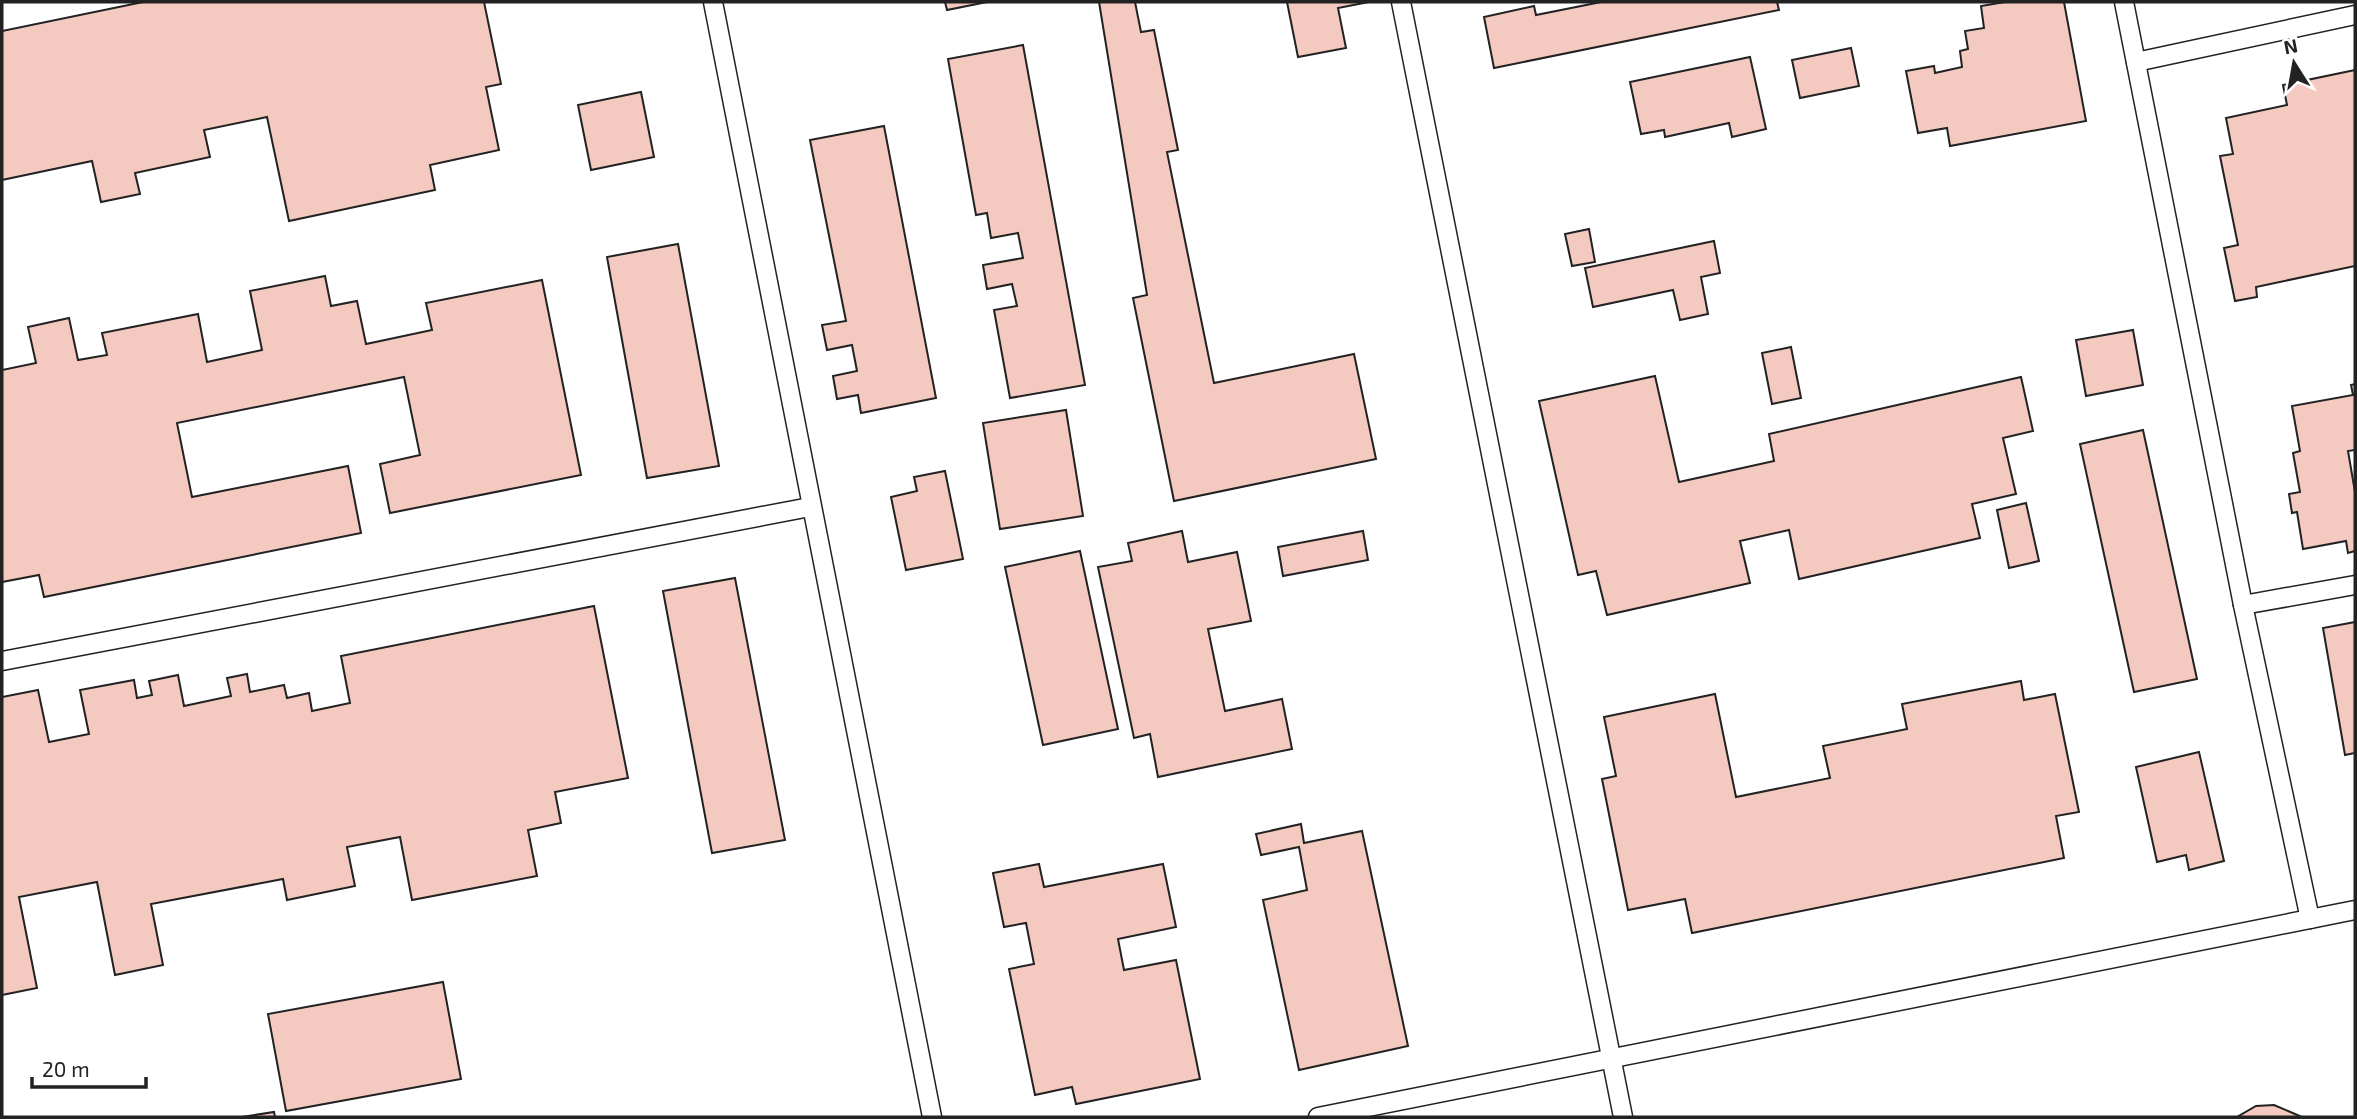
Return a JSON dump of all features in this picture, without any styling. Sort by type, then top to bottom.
[{"type":"lane","points":[[713,2],[932,1117]]},
{"type":"lane","points":[[1401,2],[1623,1117]]},
{"type":"lane","points":[[2124,2],[2243,605],[2310,919]]},
{"type":"lane","points":[[2136,62],[2355,15]]},
{"type":"lane","points":[[2,661],[810,506]]},
{"type":"lane","points":[[2243,605],[2355,585]]},
{"type":"lane","points":[[1318,1117],[2355,910]]},
{"type":"building","points":[[143,2],[484,2],[501,84],[486,87],[499,150],[430,165],[435,190],[289,221],[267,117],[204,130],[210,157],[135,173],[140,194],[101,202],[92,161],[2,180],[2,31]]},
{"type":"building","points":[[945,2],[987,2],[947,10]]},
{"type":"building","points":[[1099,2],[1135,2],[1141,32],[1154,30],[1178,150],[1167,152],[1214,383],[1354,354],[1376,459],[1174,501],[1133,298],[1147,295]]},
{"type":"building","points":[[1287,2],[1369,2],[1338,8],[1346,48],[1298,57]]},
{"type":"building","points":[[1601,2],[1777,2],[1779,10],[1494,68],[1484,17],[1534,6],[1536,15]]},
{"type":"building","points":[[2005,2],[2064,2],[2086,121],[1950,146],[1947,128],[1918,133],[1906,71],[1934,66],[1935,73],[1962,67],[1960,51],[1968,49],[1965,31],[1984,28],[1981,6]]},
{"type":"building","points":[[1023,45],[1085,385],[1010,398],[994,310],[1017,306],[1012,284],[987,289],[983,265],[1023,258],[1018,233],[991,238],[987,213],[976,215],[948,59]]},
{"type":"building","points":[[1851,48],[1859,86],[1800,98],[1792,60]]},
{"type":"building","points":[[1750,57],[1766,129],[1732,137],[1729,123],[1665,137],[1664,130],[1641,134],[1630,82]]},
{"type":"building","points":[[2355,70],[2355,266],[2256,287],[2257,297],[2235,301],[2224,248],[2238,245],[2220,156],[2233,154],[2226,118],[2287,105],[2283,85]]},
{"type":"building","points":[[641,92],[654,157],[591,170],[578,105]]},
{"type":"building","points":[[884,126],[936,398],[861,413],[858,395],[837,399],[833,376],[857,371],[852,345],[827,350],[822,325],[846,321],[810,140]]},
{"type":"building","points":[[1589,229],[1595,262],[1572,266],[1565,234]]},
{"type":"building","points":[[1714,241],[1720,273],[1701,277],[1708,314],[1680,320],[1673,290],[1593,307],[1585,268]]},
{"type":"building","points":[[678,244],[719,466],[647,478],[607,257]]},
{"type":"building","points":[[325,276],[331,306],[357,301],[366,344],[432,330],[426,303],[542,280],[581,475],[390,513],[380,464],[420,455],[404,377],[177,423],[192,497],[348,466],[361,533],[44,597],[39,575],[2,582],[2,370],[36,363],[28,327],[69,318],[78,360],[107,355],[102,333],[198,314],[207,362],[262,350],[250,291]]},
{"type":"building","points":[[2133,330],[2143,385],[2086,396],[2076,340]]},
{"type":"building","points":[[1791,347],[1801,398],[1772,404],[1762,353]]},
{"type":"building","points":[[1655,376],[1679,482],[1774,461],[1769,434],[2021,377],[2033,431],[2003,438],[2016,494],[1972,504],[1980,538],[1799,579],[1789,530],[1740,541],[1750,583],[1607,615],[1596,571],[1578,575],[1539,401]]},
{"type":"building","points":[[2355,384],[2355,450],[2348,451],[2355,492],[2355,551],[2348,553],[2346,541],[2303,549],[2297,512],[2292,513],[2289,494],[2300,492],[2293,453],[2300,451],[2292,406],[2353,395],[2351,385]]},
{"type":"building","points":[[1066,410],[1083,516],[1000,529],[983,423]]},
{"type":"building","points":[[2143,430],[2197,679],[2134,692],[2080,444]]},
{"type":"building","points":[[945,471],[963,559],[906,570],[891,497],[917,491],[914,477]]},
{"type":"building","points":[[2026,503],[2039,561],[2009,568],[1997,510]]},
{"type":"building","points":[[1182,531],[1188,562],[1237,552],[1251,621],[1208,629],[1225,711],[1282,699],[1292,749],[1158,777],[1150,734],[1134,738],[1098,567],[1132,561],[1128,543]]},
{"type":"building","points":[[1363,531],[1368,560],[1283,576],[1278,547]]},
{"type":"building","points":[[1080,551],[1118,729],[1043,745],[1005,567]]},
{"type":"building","points":[[735,578],[785,840],[712,853],[663,591]]},
{"type":"building","points":[[594,606],[628,778],[555,792],[561,823],[528,830],[537,876],[412,900],[400,837],[347,847],[355,886],[287,900],[283,879],[151,904],[163,965],[115,975],[97,882],[19,897],[37,988],[2,995],[2,697],[38,690],[49,742],[89,734],[80,690],[134,680],[137,698],[152,695],[149,681],[178,675],[184,706],[231,696],[227,678],[247,674],[250,692],[284,685],[287,698],[309,693],[312,711],[350,703],[341,656]]},
{"type":"building","points":[[2355,622],[2355,753],[2345,755],[2323,628]]},
{"type":"building","points":[[2021,681],[2024,700],[2055,694],[2079,812],[2056,816],[2064,858],[1692,933],[1685,899],[1628,910],[1602,779],[1616,776],[1604,717],[1715,694],[1736,797],[1830,778],[1823,746],[1907,729],[1902,704]]},
{"type":"building","points":[[2199,752],[2224,861],[2189,870],[2186,855],[2157,862],[2136,767]]},
{"type":"building","points":[[1301,824],[1304,843],[1362,831],[1408,1046],[1299,1070],[1263,900],[1307,890],[1299,847],[1261,855],[1256,834]]},
{"type":"building","points":[[1039,864],[1044,887],[1163,864],[1176,927],[1118,939],[1124,970],[1176,960],[1200,1079],[1076,1104],[1072,1087],[1035,1095],[1009,969],[1034,964],[1026,923],[1004,927],[993,873]]},
{"type":"building","points":[[443,982],[461,1079],[286,1111],[268,1014]]},
{"type":"building","points":[[2274,1105],[2302,1117],[2237,1117],[2256,1106]]},
{"type":"building","points":[[274,1112],[275,1117],[242,1117]]}]
